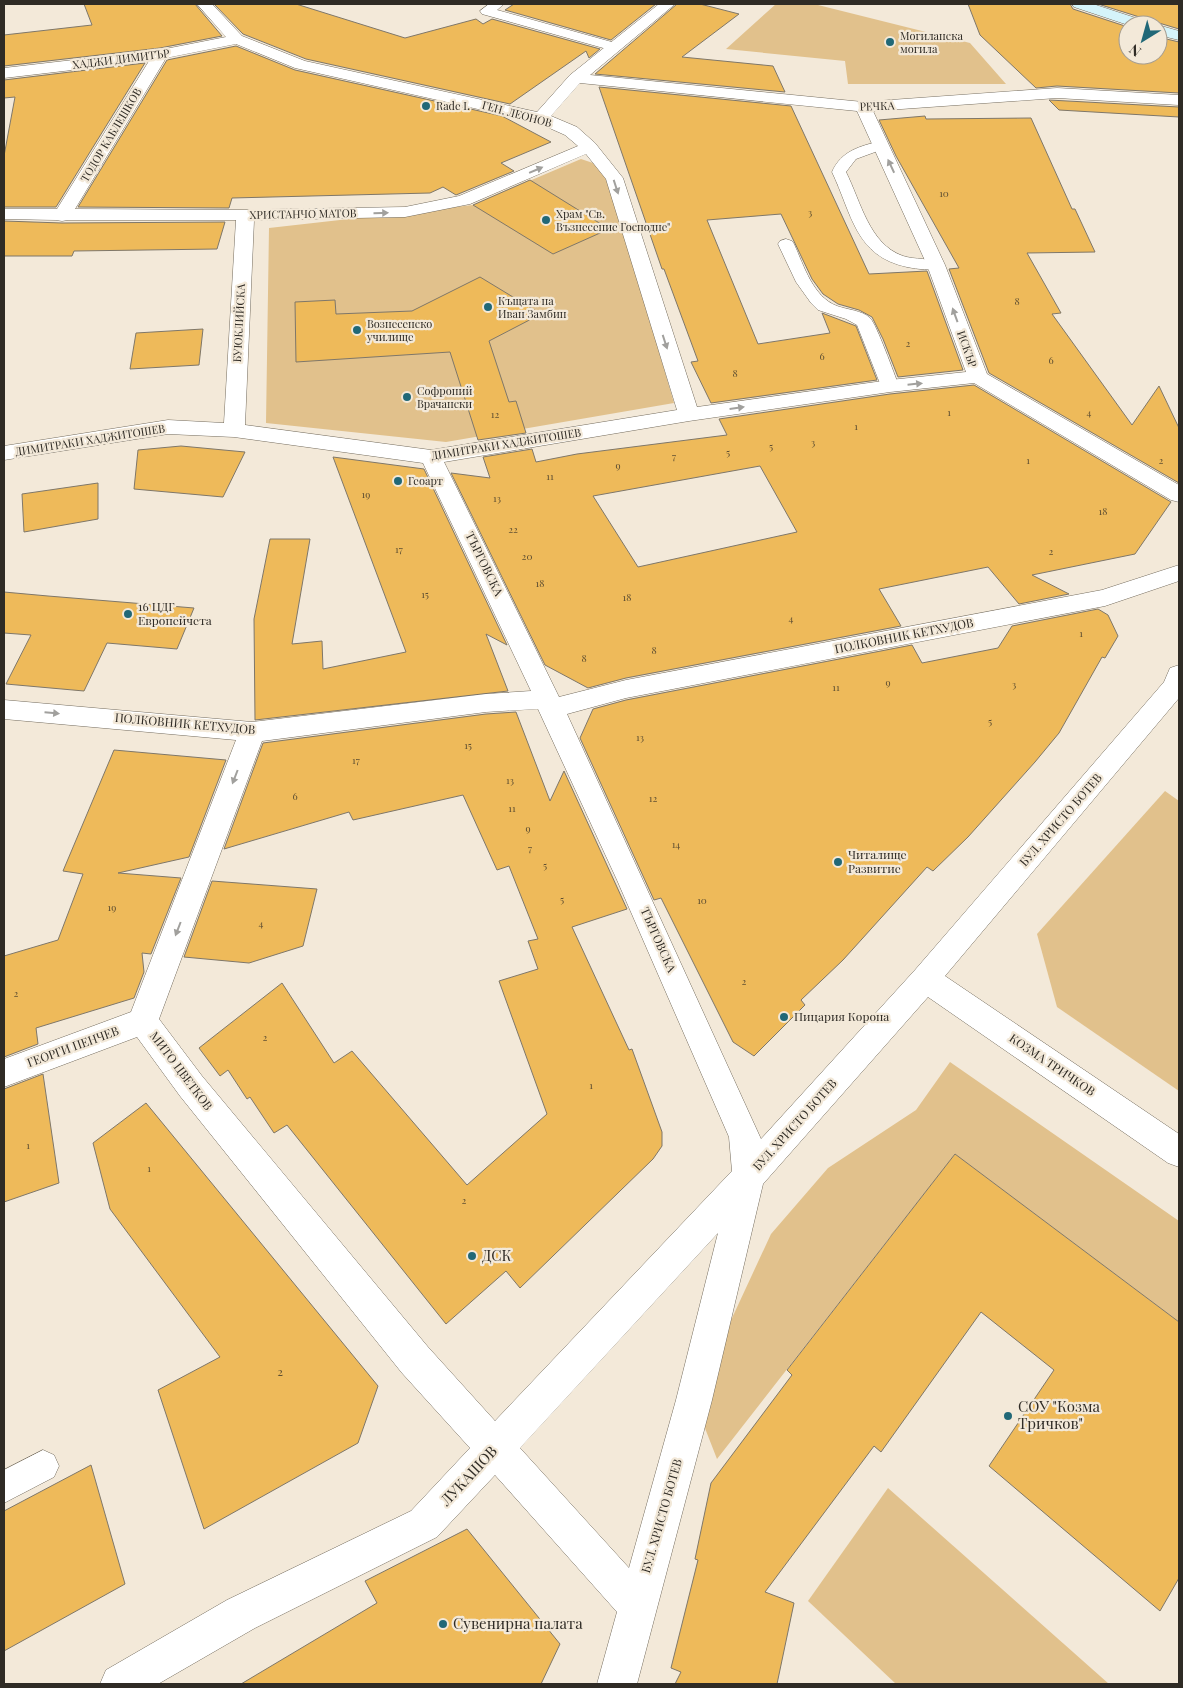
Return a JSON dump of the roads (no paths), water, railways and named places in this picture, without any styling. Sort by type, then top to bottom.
[{"type":"street","name":"ГЕН. ЛЕОНОВ","points":[[204,4],[238,39],[300,65],[541,118],[571,131],[589,147],[614,178],[689,415]]},
{"type":"street","points":[[541,118],[576,78],[668,4]]},
{"type":"street","points":[[1079,4],[1118,17]]},
{"type":"street","name":"ХАДЖИ ДИМИТЪР","points":[[4,73],[160,55],[238,39]]},
{"type":"street","name":"ТОДОР КАБЛЕШКОВ","points":[[62,216],[160,55]]},
{"type":"street","name":"РЕЧКА","points":[[576,78],[863,107],[1058,93],[1179,100]]},
{"type":"street","name":"ИСКЪР","points":[[863,107],[936,265],[978,377],[1179,495]]},
{"type":"street","name":"ХРИСТАНЧО МАТОВ","points":[[4,214],[62,216],[404,212],[464,200],[589,147]]},
{"type":"street","name":"БУЮКЛИЙСКА","points":[[234,430],[244,215]]},
{"type":"street","name":"ДИМИТРАКИ ХАДЖИТОШЕВ","points":[[4,453],[168,427],[234,430],[431,456],[689,415],[890,386],[978,377]]},
{"type":"street","name":"ТЪРГОВСКА","points":[[431,456],[492,580],[649,918],[745,1137],[749,1176]]},
{"type":"street","name":"ПОЛКОВНИК КЕТХУДОВ","points":[[4,708],[252,732],[486,703],[549,704],[1105,598],[1179,573]]},
{"type":"street","name":"БУЛ. ХРИСТО БОТЕВ","points":[[617,1684],[694,1400],[749,1176],[925,979],[1175,686],[1179,674]]},
{"type":"street","name":"МИТО ЦВЕТКОВ","points":[[252,732],[143,1021],[190,1086],[415,1360],[637,1605]]},
{"type":"street","name":"КОЗМА ТРИЧКОВ","points":[[925,979],[1179,1152]]},
{"type":"street","name":"ГЕОРГИ ПЕНЧЕВ","points":[[4,1072],[143,1021]]},
{"type":"street","name":"ЛУКАШОВ","points":[[120,1684],[241,1614],[424,1524],[749,1176]]},
{"type":"lane","points":[[498,4],[486,11],[614,47]]},
{"type":"lane","points":[[881,145],[852,155],[843,161],[839,172],[873,244],[892,258],[912,264],[936,265]]},
{"type":"lane","points":[[786,244],[813,297],[820,305],[832,311],[856,316],[864,322],[890,386]]},
{"type":"lane","points":[[4,1487],[43,1466]]},
{"type":"place","name":"Могиланска могила","points":[[890,42]]},
{"type":"place","name":"Rade I.","points":[[426,106]]},
{"type":"place","name":"Храм \"Св. Възнесение Господне\"","points":[[546,220]]},
{"type":"place","name":"Къщата на Иван Замбин","points":[[488,307]]},
{"type":"place","name":"Вознесенско училище","points":[[357,330]]},
{"type":"place","name":"Софроний Врачански","points":[[407,397]]},
{"type":"place","name":"Геоарт","points":[[398,481]]},
{"type":"place","name":"16 ЦДГ Европейчета","points":[[128,614]]},
{"type":"place","name":"Читалище Развитие","points":[[838,862]]},
{"type":"place","name":"Пицария Корона","points":[[784,1017]]},
{"type":"place","name":"ДСК","points":[[472,1256]]},
{"type":"place","name":"СОУ \"Козма Тричков\"","points":[[1008,1416]]},
{"type":"place","name":"Сувенирна палата","points":[[443,1624]]}]
